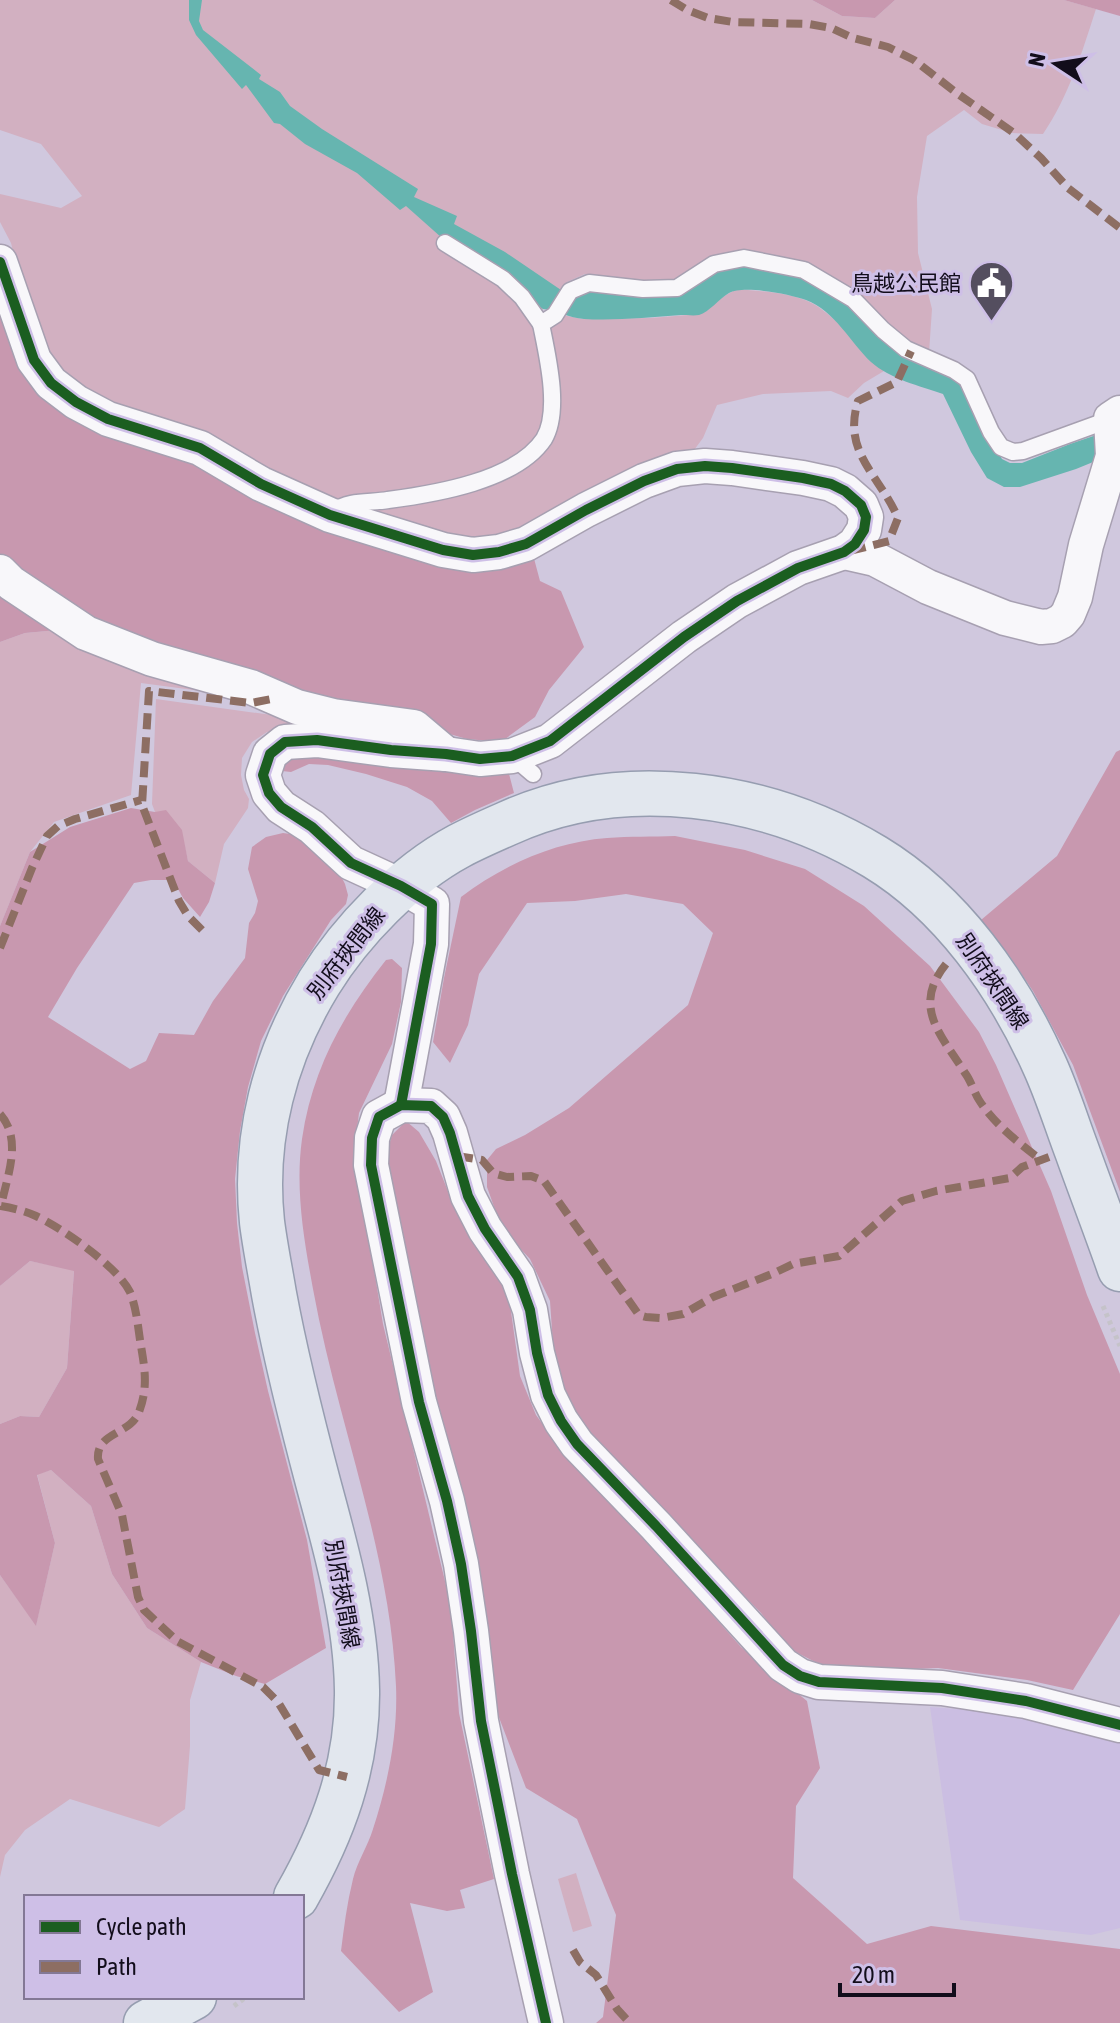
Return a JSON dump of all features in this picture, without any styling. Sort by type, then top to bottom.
[{"type":"main road","name":"別府挾間線","points":[[297,1895],[318,1859],[335,1819],[355,1734],[357,1690],[347,1596],[294,1393],[268,1262],[260,1178],[263,1135],[271,1093],[285,1050],[304,1008],[327,969],[401,886],[456,847],[512,821],[570,802],[614,795],[676,795],[745,804],[812,824],[844,839],[881,861],[947,915],[1020,1017],[1061,1102],[1111,1287]]},
{"type":"main road","points":[[146,2023],[190,1999]]},
{"type":"street","points":[[0,262],[34,360],[51,383],[76,402],[108,419],[200,448],[261,484],[330,515],[443,550],[473,555],[526,544],[644,481],[677,469],[705,466],[803,478],[831,484],[861,505],[866,517],[864,530],[855,544],[844,552],[798,568],[737,601],[684,637],[522,765],[317,740],[285,742],[270,754],[263,775],[269,793],[281,807],[312,827],[351,863],[432,904],[431,944],[401,1105]]},
{"type":"street","points":[[844,552],[875,559],[928,587],[1005,618],[1041,627],[1052,626],[1068,614],[1075,597],[1114,429]]},
{"type":"street","points":[[0,572],[11,583],[86,633],[152,659],[251,687],[297,707],[333,716],[414,727],[446,754]]},
{"type":"street","points":[[546,2023],[481,1721],[461,1564],[419,1402],[371,1165],[372,1138],[379,1117],[401,1105],[431,1106],[443,1117],[468,1196],[485,1229],[518,1277],[530,1310],[548,1395],[561,1421],[577,1444],[783,1665],[800,1676],[819,1682],[942,1688],[1026,1701],[1120,1725]]},
{"type":"lane","points":[[445,243],[503,279],[548,319]]},
{"type":"lane","points":[[330,515],[342,505],[460,488],[502,471],[526,456],[544,438],[550,420],[548,319],[570,291],[589,283],[643,289],[677,288],[714,264],[744,258],[804,270],[853,299],[906,349],[967,379],[1001,447],[1013,452],[1023,451],[1114,429]]},
{"type":"path","points":[[1111,1287],[1120,1346]]},
{"type":"shaded area","points":[[0,0],[812,0],[842,16],[875,18],[895,0],[1064,0],[1096,9],[1068,89],[1043,134],[1012,133],[982,124],[964,110],[927,136],[917,197],[918,253],[932,309],[929,353],[749,252],[677,282],[644,284],[585,274],[567,282],[532,317],[547,386],[542,435],[508,462],[455,484],[338,500],[312,492],[103,403],[59,370],[27,307],[11,243],[0,222],[0,194],[61,208],[82,196],[41,144],[0,130]]},
{"type":"shaded area","points":[[189,0],[202,0],[199,21],[203,30],[261,75],[259,79],[280,92],[290,106],[418,189],[414,197],[457,216],[454,224],[505,252],[561,290],[654,297],[677,293],[725,266],[739,264],[810,279],[961,382],[987,436],[1002,459],[1022,463],[1120,427],[1120,451],[1020,487],[1004,487],[987,478],[943,394],[879,368],[825,312],[806,300],[789,295],[755,290],[736,291],[699,315],[584,319],[543,309],[442,238],[406,206],[400,210],[357,173],[274,123],[246,85],[242,89],[196,35],[189,20]]},
{"type":"shaded area","points":[[812,0],[895,0],[875,18],[842,16]]},
{"type":"shaded area","points":[[1064,0],[1120,0],[1120,16]]},
{"type":"shaded area","points":[[737,289],[789,295],[814,304],[837,322],[884,371],[864,383],[848,398],[831,391],[763,394],[717,405],[703,438],[694,450],[517,534],[486,544],[349,508],[443,495],[549,439],[546,331],[563,315],[582,319],[700,314]]},
{"type":"shaded area","points":[[0,302],[25,369],[255,494],[532,551],[540,581],[561,591],[584,647],[549,690],[535,717],[501,742],[467,739],[335,710],[110,633],[0,563]]},
{"type":"shaded area","points":[[0,582],[69,629],[25,633],[0,642]]},
{"type":"shaded area","points":[[69,629],[252,695],[141,683],[131,795],[54,822],[30,852],[0,926],[0,642],[25,633]]},
{"type":"shaded area","points":[[156,699],[336,724],[267,732],[252,742],[242,758],[241,775],[249,799],[248,808],[224,844],[215,883],[188,861],[181,830],[155,812],[152,804]]},
{"type":"shaded area","points":[[1120,750],[1120,1192],[1073,1065],[1033,991],[981,920],[1057,856],[1116,752]]},
{"type":"shaded area","points":[[288,755],[508,770],[514,793],[451,823],[432,801],[407,787],[366,774],[309,764],[291,772],[282,771]]},
{"type":"shaded area","points":[[131,808],[155,812],[166,810],[182,830],[188,861],[215,883],[200,917],[183,898],[173,880],[134,883],[48,1017],[130,1069],[146,1061],[159,1033],[194,1035],[213,1001],[245,958],[249,923],[258,901],[248,869],[252,847],[266,837],[283,833],[298,835],[335,864],[348,895],[346,904],[331,920],[283,996],[261,1041],[240,1131],[235,1179],[242,1267],[268,1391],[307,1540],[326,1648],[265,1684],[201,1662],[147,1628],[112,1574],[91,1506],[51,1470],[37,1475],[55,1543],[36,1626],[0,1575],[0,1424],[20,1416],[39,1417],[67,1368],[74,1271],[30,1261],[0,1286],[0,926],[30,852],[70,827]]},
{"type":"shaded area","points":[[675,836],[745,850],[805,869],[864,906],[930,966],[979,1032],[996,1065],[1051,1191],[1087,1295],[1120,1374],[1120,1614],[1073,1690],[1027,1680],[938,1668],[865,1671],[819,1664],[788,1648],[761,1613],[587,1434],[568,1403],[553,1345],[550,1301],[530,1259],[502,1229],[487,1187],[487,1160],[496,1149],[569,1108],[688,1005],[713,933],[683,904],[626,894],[527,903],[479,974],[468,1025],[450,1063],[433,1042],[444,978],[461,897],[477,885],[512,865],[568,844],[607,838]]},
{"type":"shaded area","points":[[392,959],[402,968],[401,1002],[392,1044],[359,1113],[353,1162],[383,1324],[451,1606],[459,1713],[494,1879],[460,1890],[465,1908],[447,1911],[410,1903],[433,1992],[399,2012],[341,1951],[353,1879],[373,1829],[387,1776],[394,1740],[396,1686],[384,1585],[323,1339],[300,1196],[302,1139],[322,1066],[356,1001],[386,960]]},
{"type":"shaded area","points":[[406,1121],[419,1132],[436,1161],[455,1209],[481,1241],[509,1297],[520,1376],[536,1415],[570,1462],[637,1530],[741,1647],[807,1701],[820,1768],[796,1806],[793,1878],[867,1944],[931,1926],[1120,1949],[1120,2023],[596,2023],[603,2017],[616,1915],[577,1819],[526,1788],[495,1707],[386,1155],[392,1135]]},
{"type":"shaded area","points":[[30,1261],[74,1270],[67,1368],[39,1417],[20,1416],[0,1424],[0,1286]]},
{"type":"shaded area","points":[[51,1470],[91,1506],[112,1574],[147,1628],[201,1662],[190,1700],[185,1809],[159,1827],[70,1799],[25,1830],[5,1855],[0,1877],[0,1575],[36,1625],[55,1543],[37,1474]]},
{"type":"shaded area","points":[[930,1707],[984,1711],[1120,1740],[1120,1928],[1091,1935],[960,1920]]},
{"type":"shaded area","points":[[576,1873],[592,1926],[573,1932],[558,1879]]},
{"type":"marked path","points":[[671,0],[708,18],[831,28],[853,38],[888,47],[914,60],[1014,133],[1068,188],[1120,228]]},
{"type":"marked path","points":[[850,551],[889,541],[898,518],[859,449],[854,419],[858,401],[897,382],[911,351]]},
{"type":"marked path","points":[[202,930],[179,901],[142,805],[149,691],[251,703],[277,698]]},
{"type":"marked path","points":[[0,948],[47,836],[58,826],[75,819],[141,800]]},
{"type":"marked path","points":[[946,964],[931,994],[931,1008],[940,1034],[985,1109],[1007,1133],[1041,1160]]},
{"type":"marked path","points":[[0,1114],[7,1124],[12,1147],[1,1206],[36,1216],[60,1229],[102,1260],[130,1292],[144,1363],[144,1395],[135,1420],[102,1444],[98,1459],[122,1515],[138,1597],[144,1610],[177,1641],[263,1687],[278,1702],[319,1770],[347,1777]]},
{"type":"marked path","points":[[457,1156],[482,1160],[493,1173],[507,1177],[531,1176],[544,1181],[639,1315],[661,1318],[683,1314],[713,1297],[793,1264],[839,1256],[902,1201],[936,1191],[1010,1178],[1022,1167],[1049,1157]]},
{"type":"marked path","points":[[573,1950],[580,1962],[596,1975],[617,2009],[630,2023]]},
{"type":"cycle path","points":[[0,262],[34,360],[51,383],[76,402],[108,419],[200,448],[261,484],[330,515],[443,550],[473,555],[526,544],[644,481],[677,469],[705,466],[803,478],[831,484],[861,505],[866,517],[864,530],[855,544],[844,552],[798,568],[737,601],[684,637],[550,741],[512,756],[480,759],[317,740],[285,742],[270,754],[263,775],[269,793],[281,807],[312,827],[351,863],[432,904],[431,944],[401,1105]]},
{"type":"cycle path","points":[[546,2023],[481,1721],[461,1564],[419,1402],[371,1165],[372,1138],[379,1117],[401,1105],[431,1106],[443,1117],[468,1196],[485,1229],[518,1277],[530,1310],[548,1395],[561,1421],[577,1444],[783,1665],[800,1676],[819,1682],[942,1688],[1026,1701],[1120,1725]]},
{"type":"place","name":"鳥越公民館","points":[[992,322]]}]
